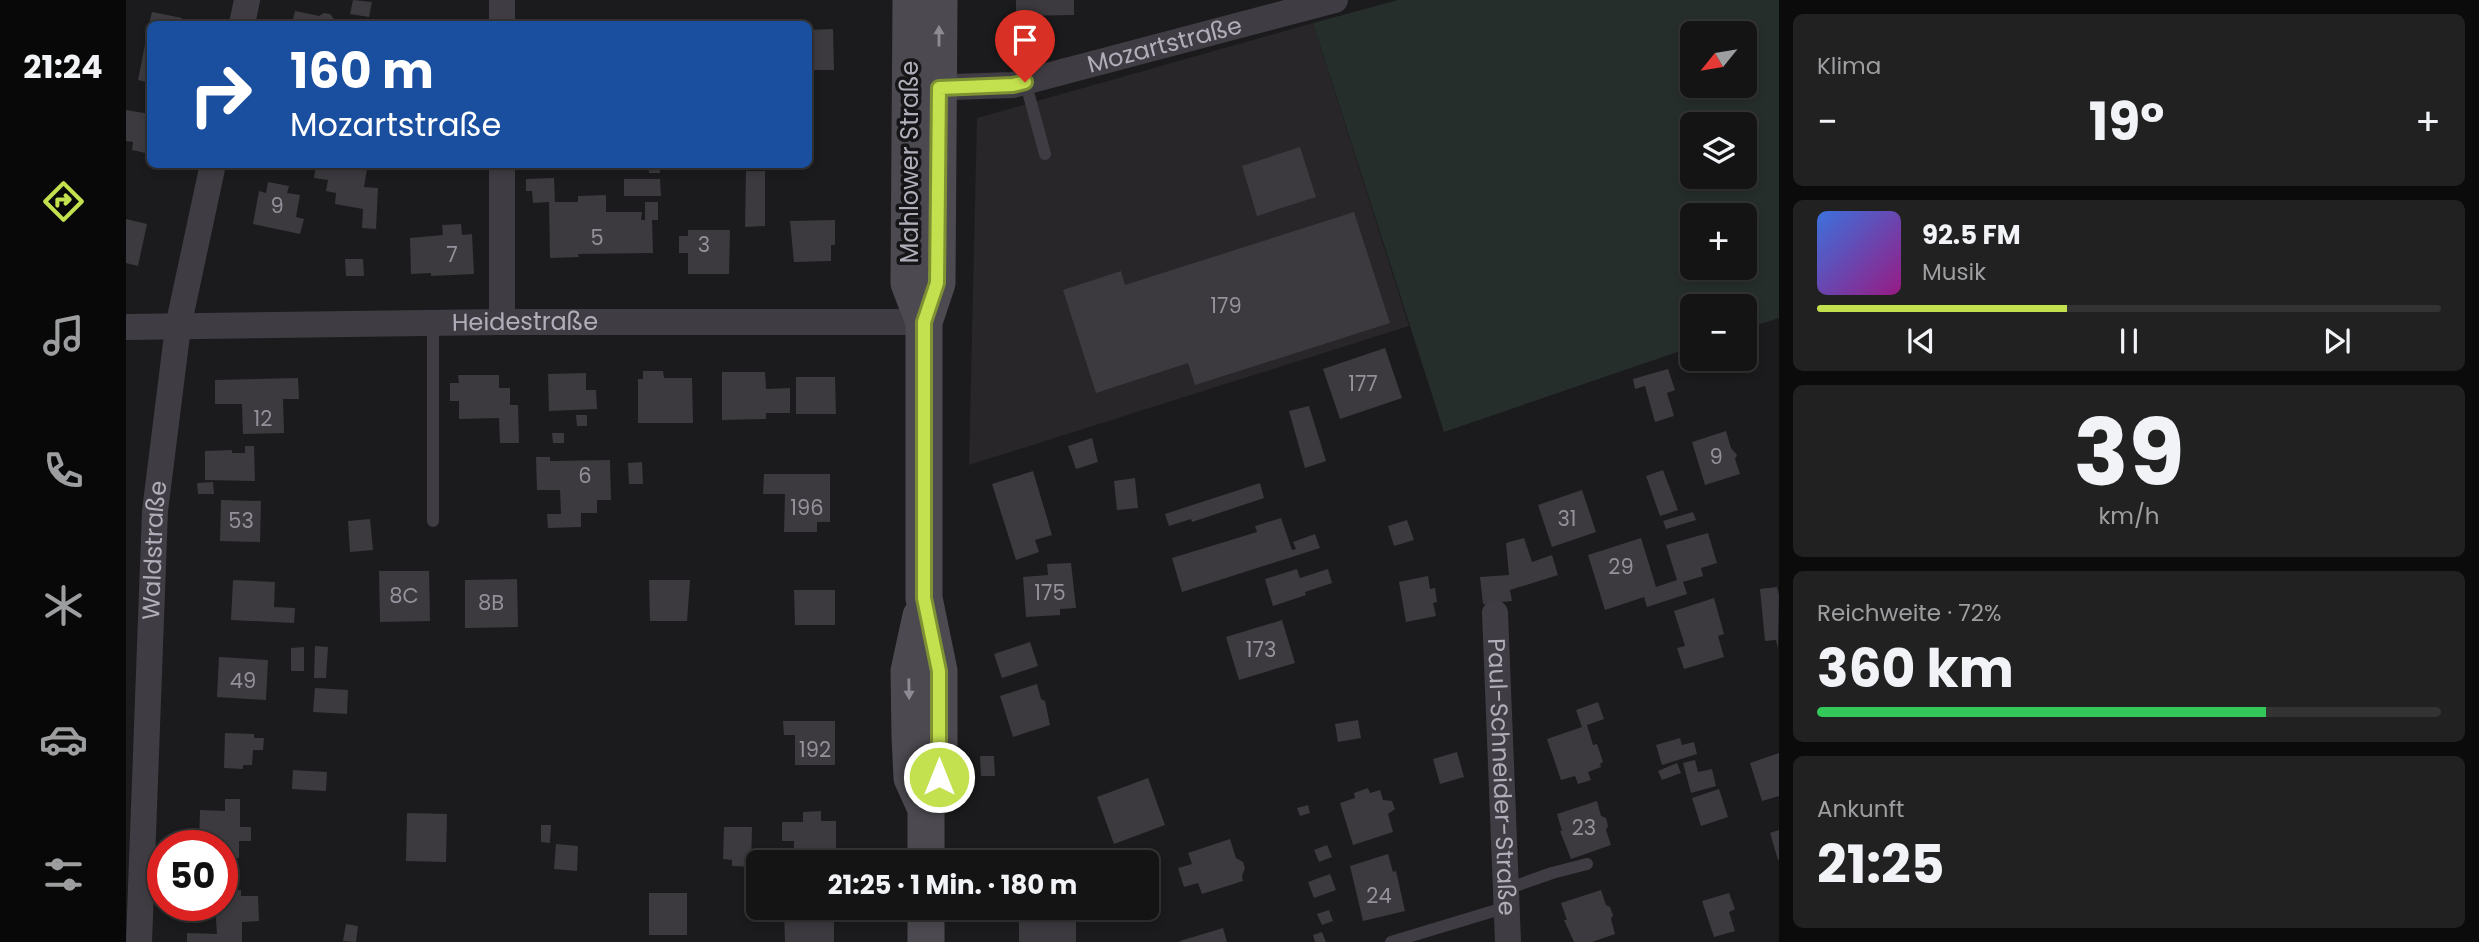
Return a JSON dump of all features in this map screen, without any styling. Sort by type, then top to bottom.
[{"type":"main road","name":"Mahlower Straße","points":[[911,0],[924,88],[937,283],[924,322],[924,598],[939,671],[939,777],[926,809],[926,850]]},
{"type":"main road","name":"Mahlower Straße","points":[[924,88],[939,0]]},
{"type":"main road","points":[[926,920],[926,942]]},
{"type":"street","points":[[243,21],[247,0]]},
{"type":"street","points":[[502,0],[502,21]]},
{"type":"street","name":"Mozartstraße","points":[[924,88],[1013,85],[1335,0]]},
{"type":"street","name":"Waldstraße","points":[[139,942],[155,511],[178,327],[212,168]]},
{"type":"street","points":[[502,168],[502,323]]},
{"type":"street","name":"Heidestraße","points":[[126,327],[924,322]]},
{"type":"street","name":"Paul-Schneider-Straße","points":[[1495,613],[1508,942]]},
{"type":"lane","points":[[1025,82],[1045,154]]},
{"type":"lane","points":[[433,323],[433,521]]},
{"type":"lane","points":[[1391,942],[1507,898],[1552,873],[1587,864]]},
{"type":"shaded area","points":[[1398,0],[1779,0],[1779,318],[1757,325],[1757,294],[1680,294],[1680,351],[1444,432],[1313,23]]},
{"type":"shaded area","points":[[1313,23],[1409,326],[969,465],[977,118]]},
{"type":"building","points":[[353,0],[372,2],[369,17],[350,14]]},
{"type":"building","points":[[1016,0],[1074,0],[1074,15],[1016,16]]},
{"type":"building","points":[[295,11],[319,16],[330,14],[334,19],[334,21],[293,21]]},
{"type":"building","points":[[152,12],[182,18],[182,21],[150,21]]},
{"type":"building","points":[[833,29],[834,70],[812,70],[812,30]]},
{"type":"building","points":[[147,35],[147,82],[138,80]]},
{"type":"building","points":[[126,110],[147,114],[147,153],[132,150],[133,142],[126,141]]},
{"type":"building","points":[[1300,147],[1316,197],[1257,216],[1242,166]]},
{"type":"building","points":[[315,168],[367,169],[364,187],[378,188],[376,229],[362,228],[363,209],[335,204],[336,193],[326,191],[328,180],[314,178]]},
{"type":"building","points":[[547,168],[577,168],[577,170]]},
{"type":"building","points":[[648,168],[660,168],[660,173],[649,173]]},
{"type":"building","points":[[746,171],[765,171],[765,226],[745,227]]},
{"type":"building","points":[[554,178],[555,202],[578,202],[578,196],[606,195],[606,212],[642,212],[641,220],[645,220],[645,202],[658,202],[658,220],[652,220],[653,253],[578,254],[579,257],[550,258],[549,202],[533,203],[532,191],[526,191],[526,179]]},
{"type":"building","points":[[624,179],[660,179],[661,196],[624,196]]},
{"type":"building","points":[[268,182],[289,186],[287,193],[300,195],[296,217],[304,219],[300,234],[253,224],[259,191],[266,193]]},
{"type":"building","points":[[1354,212],[1390,323],[1195,385],[1188,363],[1096,393],[1063,290],[1121,271],[1125,285]]},
{"type":"building","points":[[126,219],[147,224],[138,266],[126,263]]},
{"type":"building","points":[[835,220],[835,245],[831,245],[831,261],[794,262],[790,221]]},
{"type":"building","points":[[461,224],[462,235],[472,234],[474,274],[411,274],[410,238],[443,235],[442,225]]},
{"type":"building","points":[[688,230],[730,230],[729,274],[688,274],[688,253],[679,253],[679,236],[688,236]]},
{"type":"building","points":[[345,259],[363,259],[364,276],[346,276]]},
{"type":"building","points":[[1385,348],[1402,398],[1340,419],[1323,369]]},
{"type":"building","points":[[1668,369],[1675,390],[1667,393],[1674,416],[1655,422],[1645,386],[1635,389],[1633,379]]},
{"type":"building","points":[[643,371],[663,371],[664,378],[692,378],[693,423],[638,423],[638,379],[643,379]]},
{"type":"building","points":[[722,372],[765,372],[766,389],[790,388],[790,413],[766,413],[766,419],[722,420]]},
{"type":"building","points":[[586,373],[586,390],[596,390],[597,409],[549,411],[548,374]]},
{"type":"building","points":[[458,375],[499,375],[499,388],[510,388],[510,405],[518,405],[519,443],[500,443],[499,418],[459,419],[459,401],[450,401],[450,383],[459,383]]},
{"type":"building","points":[[796,377],[835,377],[836,414],[796,414]]},
{"type":"building","points":[[298,378],[299,399],[283,399],[284,433],[243,434],[242,404],[215,404],[215,380]]},
{"type":"building","points":[[1309,406],[1326,461],[1305,468],[1289,411]]},
{"type":"building","points":[[576,415],[587,415],[587,426],[577,426]]},
{"type":"building","points":[[1726,431],[1731,448],[1737,455],[1735,459],[1740,474],[1705,485],[1692,442]]},
{"type":"building","points":[[552,433],[564,433],[564,443],[553,443]]},
{"type":"building","points":[[1092,438],[1098,462],[1076,469],[1068,446]]},
{"type":"building","points":[[245,446],[254,446],[255,481],[205,480],[205,451],[232,450],[232,453],[245,453]]},
{"type":"building","points":[[536,457],[550,457],[550,461],[610,460],[611,500],[597,500],[597,513],[581,513],[581,527],[548,528],[547,514],[561,514],[560,490],[537,490]]},
{"type":"building","points":[[642,462],[643,484],[629,484],[628,463]]},
{"type":"building","points":[[1663,470],[1678,510],[1660,516],[1646,476]]},
{"type":"building","points":[[1033,471],[1052,535],[1035,540],[1039,552],[1016,560],[992,484]]},
{"type":"building","points":[[764,474],[830,474],[830,522],[817,522],[817,532],[784,532],[785,494],[763,494]]},
{"type":"building","points":[[1135,478],[1138,508],[1117,510],[1114,481]]},
{"type":"building","points":[[213,482],[214,494],[198,494],[197,483]]},
{"type":"building","points":[[1260,483],[1264,498],[1192,522],[1191,519],[1169,526],[1165,514]]},
{"type":"building","points":[[1582,490],[1596,532],[1552,547],[1538,505]]},
{"type":"building","points":[[221,500],[261,501],[260,542],[220,541]]},
{"type":"building","points":[[1693,512],[1696,520],[1666,529],[1663,521]]},
{"type":"building","points":[[1281,518],[1292,550],[1296,549],[1293,542],[1315,534],[1320,548],[1182,592],[1172,558],[1257,532],[1255,526]]},
{"type":"building","points":[[370,519],[373,550],[350,552],[348,521]]},
{"type":"building","points":[[1407,520],[1414,540],[1394,546],[1388,526]]},
{"type":"building","points":[[1708,533],[1717,563],[1701,568],[1703,576],[1683,582],[1687,594],[1647,607],[1644,597],[1605,610],[1588,555],[1641,538],[1656,587],[1677,580],[1666,545]]},
{"type":"building","points":[[1524,538],[1532,562],[1552,555],[1558,575],[1510,590],[1512,601],[1483,604],[1480,577],[1509,575],[1506,543]]},
{"type":"building","points":[[1071,563],[1076,608],[1060,609],[1060,615],[1026,617],[1023,577],[1048,575],[1047,564]]},
{"type":"building","points":[[1297,569],[1300,578],[1328,569],[1332,583],[1273,606],[1265,579]]},
{"type":"building","points":[[379,571],[429,571],[430,621],[380,622]]},
{"type":"building","points":[[1428,576],[1430,589],[1435,588],[1437,602],[1433,603],[1436,616],[1406,622],[1399,582]]},
{"type":"building","points":[[517,579],[518,627],[465,628],[465,580]]},
{"type":"building","points":[[233,580],[275,582],[274,607],[295,608],[294,623],[231,620]]},
{"type":"building","points":[[649,580],[690,580],[687,621],[650,621]]},
{"type":"building","points":[[1777,587],[1778,648],[1776,640],[1765,641],[1760,589]]},
{"type":"building","points":[[794,590],[835,590],[835,625],[795,625]]},
{"type":"building","points":[[1714,598],[1724,634],[1718,636],[1724,657],[1684,669],[1677,648],[1685,646],[1674,611]]},
{"type":"building","points":[[1282,620],[1295,663],[1239,680],[1226,637]]},
{"type":"building","points":[[1030,642],[1038,666],[1002,678],[994,654]]},
{"type":"building","points":[[315,646],[328,647],[326,678],[314,678]]},
{"type":"building","points":[[304,647],[304,671],[291,671],[291,648]]},
{"type":"building","points":[[219,657],[268,660],[266,700],[217,697]]},
{"type":"building","points":[[1037,684],[1041,699],[1045,701],[1050,725],[1013,737],[1000,696]]},
{"type":"building","points":[[315,688],[348,690],[347,714],[313,712]]},
{"type":"building","points":[[1598,702],[1604,719],[1587,725],[1593,745],[1597,744],[1603,762],[1601,767],[1588,772],[1591,780],[1578,784],[1575,776],[1561,780],[1547,739],[1582,727],[1576,710]]},
{"type":"building","points":[[1358,720],[1361,738],[1338,742],[1335,724]]},
{"type":"building","points":[[783,721],[835,721],[835,765],[795,765],[795,735],[784,735]]},
{"type":"building","points":[[225,733],[254,734],[254,738],[264,738],[263,750],[253,750],[252,765],[243,765],[243,769],[224,768]]},
{"type":"building","points":[[1680,738],[1682,745],[1694,742],[1697,754],[1662,765],[1656,745]]},
{"type":"building","points":[[1457,752],[1464,777],[1440,784],[1433,759]]},
{"type":"building","points":[[1779,753],[1779,796],[1762,801],[1750,763]]},
{"type":"building","points":[[980,756],[994,756],[995,776],[981,776]]},
{"type":"building","points":[[1695,760],[1698,772],[1712,769],[1716,786],[1691,793],[1683,763]]},
{"type":"building","points":[[1677,763],[1681,773],[1662,780],[1658,771]]},
{"type":"building","points":[[293,770],[327,772],[326,791],[292,789]]},
{"type":"building","points":[[1148,778],[1165,825],[1114,844],[1097,797]]},
{"type":"building","points":[[1368,788],[1370,793],[1380,790],[1383,800],[1392,801],[1395,809],[1388,814],[1393,832],[1353,845],[1340,803],[1355,798],[1354,793]]},
{"type":"building","points":[[1719,789],[1728,817],[1701,826],[1692,798]]},
{"type":"building","points":[[225,799],[240,799],[240,827],[251,827],[251,841],[239,841],[239,858],[238,830],[199,830],[200,810],[225,811]]},
{"type":"building","points":[[1597,801],[1601,816],[1606,818],[1606,830],[1611,845],[1571,859],[1560,831],[1557,814]]},
{"type":"building","points":[[1308,805],[1310,813],[1300,816],[1297,808]]},
{"type":"building","points":[[821,811],[821,821],[836,821],[836,850],[794,850],[794,841],[782,841],[782,822],[803,822],[803,812]]},
{"type":"building","points":[[407,813],[447,814],[446,862],[406,861]]},
{"type":"building","points":[[541,825],[551,825],[550,843],[541,842]]},
{"type":"building","points":[[724,827],[752,827],[751,850],[746,850],[746,867],[732,866],[732,860],[723,859]]},
{"type":"building","points":[[1779,830],[1779,860],[1778,860],[1770,833]]},
{"type":"building","points":[[1230,839],[1236,858],[1243,862],[1245,868],[1243,881],[1202,894],[1198,883],[1184,887],[1178,868],[1192,864],[1188,853]]},
{"type":"building","points":[[556,844],[578,846],[577,871],[554,869]]},
{"type":"building","points":[[1327,845],[1332,857],[1319,862],[1314,850]]},
{"type":"building","points":[[1388,854],[1393,872],[1396,871],[1405,911],[1363,921],[1350,866]]},
{"type":"building","points":[[1330,874],[1336,890],[1314,898],[1308,882]]},
{"type":"building","points":[[238,890],[241,890],[241,896],[258,896],[259,921],[242,922],[242,942],[187,942],[187,933],[217,934],[216,921],[238,921]]},
{"type":"building","points":[[1601,890],[1613,915],[1611,919],[1615,934],[1592,942],[1574,942],[1564,920],[1567,920],[1561,903]]},
{"type":"building","points":[[649,893],[687,893],[687,935],[649,935]]},
{"type":"building","points":[[1729,893],[1735,909],[1729,912],[1735,931],[1714,937],[1702,901]]},
{"type":"building","points":[[1329,910],[1333,921],[1322,925],[1317,914]]},
{"type":"building","points":[[784,920],[834,920],[834,942],[785,942]]},
{"type":"building","points":[[1019,920],[1076,920],[1076,942],[1019,942]]},
{"type":"building","points":[[346,924],[358,926],[356,942],[343,941]]},
{"type":"building","points":[[1223,928],[1227,942],[1180,942],[1180,941]]},
{"type":"building","points":[[1322,932],[1326,942],[1315,942],[1313,935]]},
{"type":"route","points":[[939,777],[939,671],[924,598],[924,322],[937,283],[939,88],[1013,85],[1025,82]]}]
